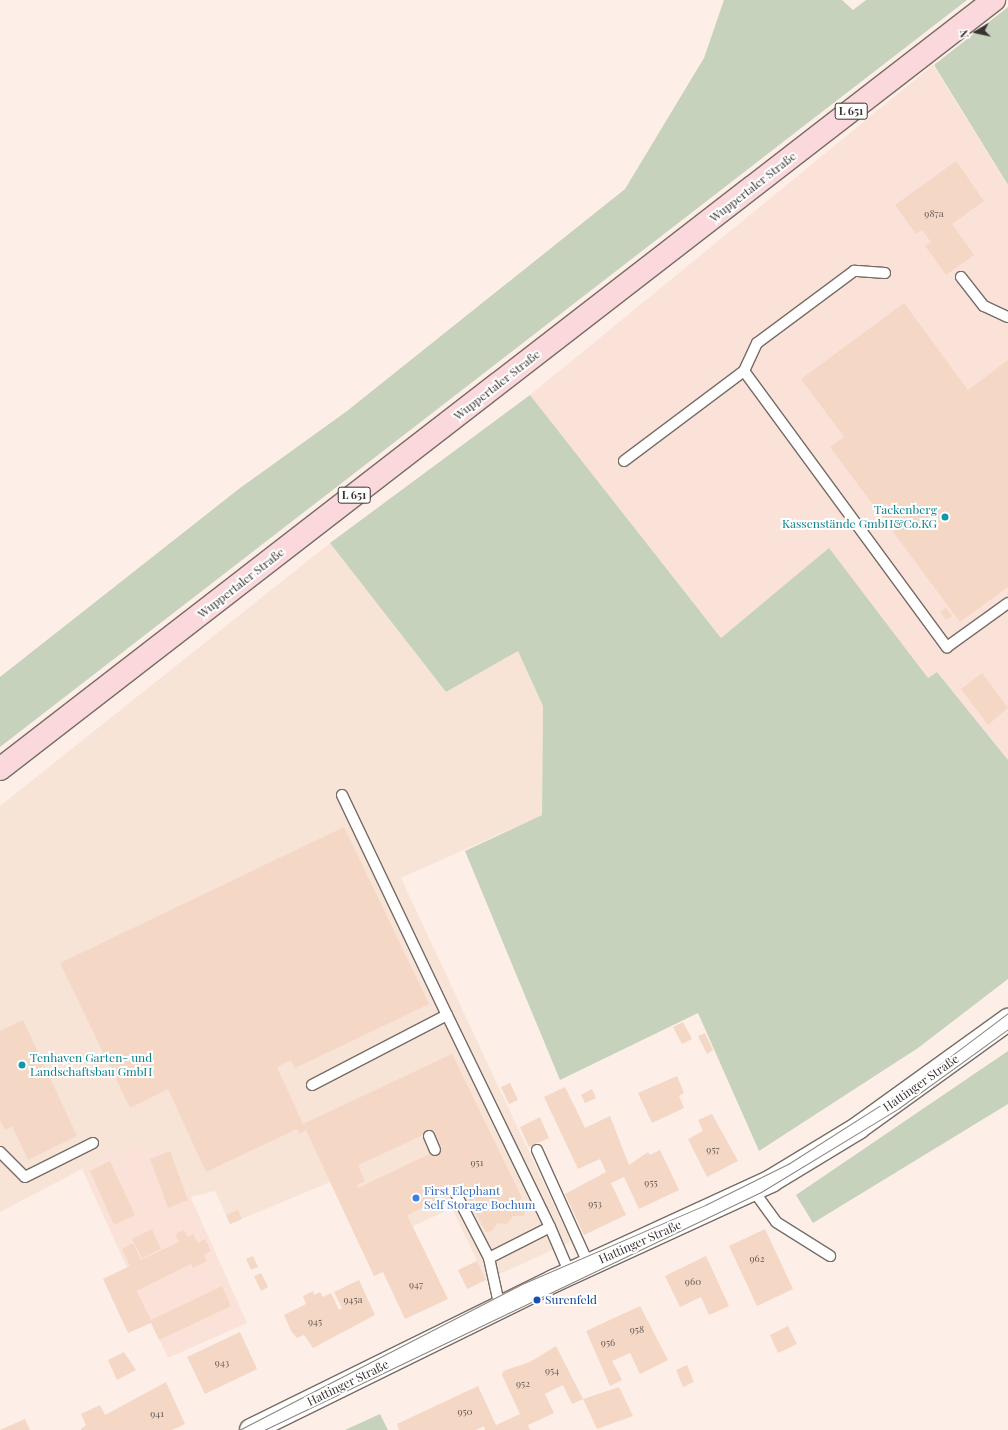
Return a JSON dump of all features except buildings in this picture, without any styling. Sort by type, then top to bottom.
[{"type":"main road","name":"Wuppertaler Straße","points":[[0,769],[994,0]]},
{"type":"street","name":"Hattinger Straße","points":[[251,1430],[579,1269],[753,1190],[858,1128],[1008,1020]]},
{"type":"lane","points":[[624,461],[744,371],[757,343],[854,271],[885,273]]},
{"type":"lane","points":[[961,277],[984,306],[1008,318]]},
{"type":"lane","points":[[744,371],[947,647],[1008,603]]},
{"type":"lane","points":[[342,796],[550,1227],[579,1269]]},
{"type":"lane","points":[[312,1085],[447,1015]]},
{"type":"lane","points":[[428,1136],[435,1150]]},
{"type":"lane","points":[[0,1152],[25,1177],[93,1143]]},
{"type":"lane","points":[[537,1150],[579,1269]]},
{"type":"lane","points":[[753,1190],[776,1222],[830,1256]]},
{"type":"lane","points":[[456,1192],[489,1258],[500,1308]]},
{"type":"lane","points":[[489,1258],[550,1227]]},
{"type":"shaded area","points":[[933,65],[1008,186],[1008,760],[937,672],[928,678],[829,549],[721,638],[530,395]]},
{"type":"shaded area","points":[[330,543],[446,692],[518,651],[543,706],[542,815],[401,878],[571,1242],[486,1280],[452,1208],[362,1250],[330,1182],[230,1224],[215,1191],[190,1197],[170,1151],[82,1169],[0,1212],[0,806]]},
{"type":"shaded area","points":[[132,1146],[170,1151],[247,1323],[168,1358],[82,1169]]},
{"type":"green space","points":[[724,0],[842,0],[853,10],[866,0],[967,0],[0,747],[0,677],[240,488],[347,411],[625,189],[704,58]]},
{"type":"green space","points":[[1008,7],[1008,185],[934,65]]},
{"type":"green space","points":[[530,395],[721,638],[829,548],[928,678],[937,672],[1008,760],[1008,979],[918,1048],[759,1151],[698,1013],[560,1080],[465,851],[542,815],[543,706],[518,651],[446,692],[330,543]]},
{"type":"green space","points":[[1008,1051],[1008,1104],[813,1223],[796,1195]]},
{"type":"green space","points":[[380,1414],[388,1430],[345,1430]]},
{"type":"tram line","points":[[239,1430],[524,1283],[705,1205],[788,1164],[915,1083],[1008,1013]]},
{"type":"tram line","points":[[264,1430],[761,1192],[899,1108],[1008,1029]]},
{"type":"place","name":"Tackenberg Kassenstände GmbH&Co.KG","points":[[945,517]]},
{"type":"place","name":"Tenhaven Garten- und Landschaftsbau GmbH","points":[[22,1065]]},
{"type":"place","name":"First Elephant Self Storage Bochum","points":[[416,1198]]},
{"type":"place","name":"Surenfeld","points":[[537,1300]]}]
